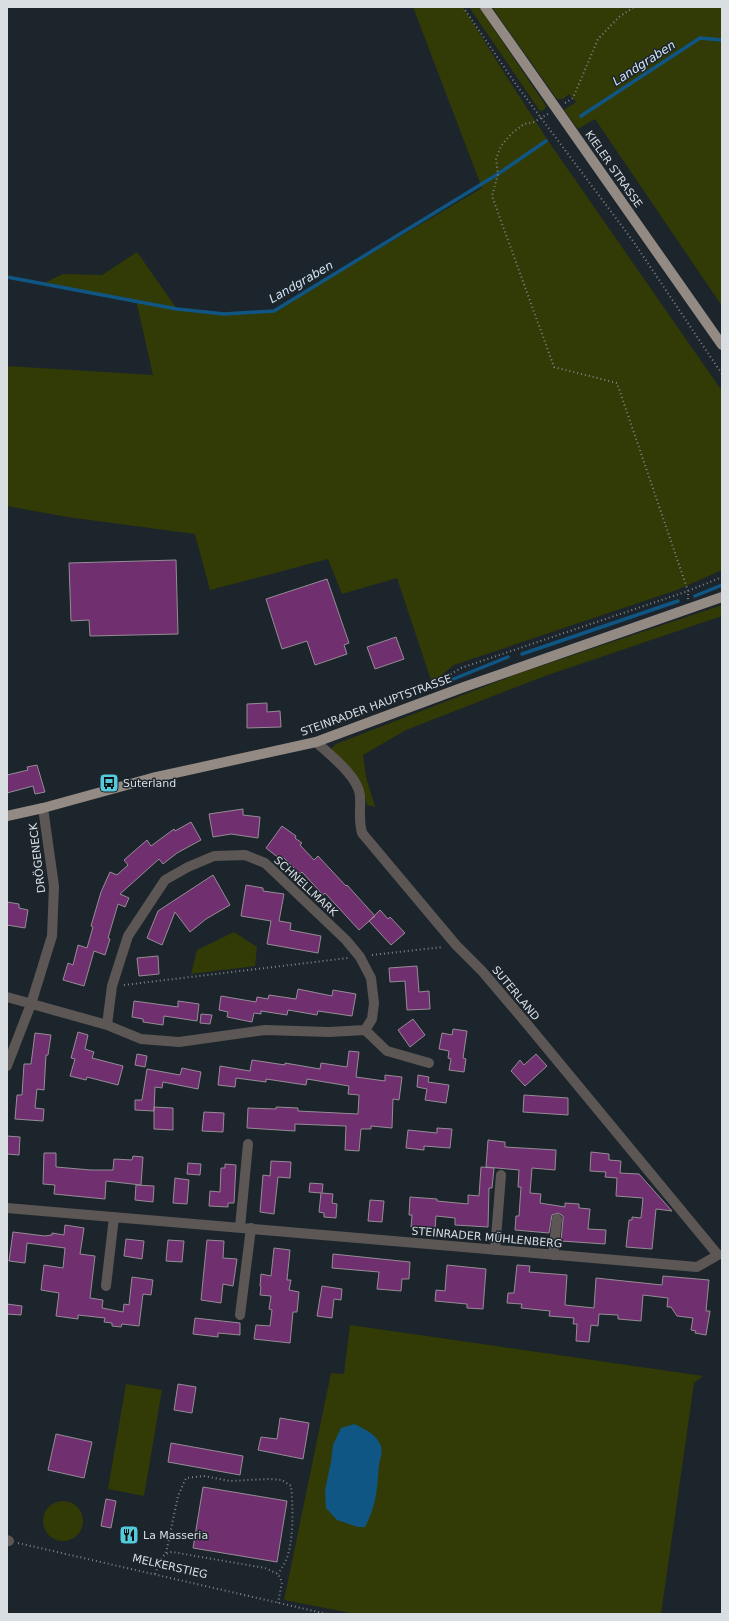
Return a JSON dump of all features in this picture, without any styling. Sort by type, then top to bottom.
[{"type":"main road","name":"KIELER STRASSE","points":[[485,7],[722,345]]},
{"type":"main road","name":"STEINRADER HAUPTSTRASSE","points":[[7,816],[43,808],[152,778],[316,742],[464,687],[722,597]]},
{"type":"street","name":"SUTERLAND","points":[[316,742],[341,764],[359,787],[359,820],[362,833],[456,945],[482,971],[531,1029],[718,1255]]},
{"type":"street","name":"DRÖGENECK","points":[[7,1066],[31,1004],[52,936],[54,886],[43,808]]},
{"type":"street","name":"SCHNELLMARK","points":[[107,1025],[112,986],[128,936],[165,880],[188,867],[214,856],[245,855],[265,863],[346,940],[360,956],[371,978],[374,1003],[372,1019],[365,1030]]},
{"type":"street","points":[[7,997],[107,1025],[141,1040],[179,1042],[265,1030],[329,1032],[365,1030],[387,1051],[429,1063]]},
{"type":"street","points":[[240,1227],[248,1144]]},
{"type":"street","points":[[495,1250],[501,1175]]},
{"type":"street","name":"STEINRADER MÜHLENBERG","points":[[7,1208],[697,1267],[718,1255]]},
{"type":"street","points":[[106,1286],[114,1217]]},
{"type":"street","points":[[553,1255],[557,1219]]},
{"type":"street","points":[[240,1315],[251,1228]]},
{"type":"path","points":[[463,7],[515,83],[633,241],[722,374]]},
{"type":"path","points":[[573,98],[598,39],[619,18],[634,7]]},
{"type":"path","points":[[534,122],[524,124],[512,133],[501,146],[496,159],[498,174],[492,196],[554,367],[617,383],[688,591],[688,610]]},
{"type":"path","points":[[435,687],[446,677],[461,668],[688,591],[722,577]]},
{"type":"path","points":[[112,986],[456,945]]},
{"type":"path","points":[[155,1574],[160,1559],[166,1553],[178,1496],[186,1478],[204,1476],[230,1481],[268,1478],[282,1480],[291,1486],[293,1509],[291,1542],[287,1559],[278,1574]]},
{"type":"path","name":"MELKERSTIEG","points":[[8,1541],[327,1614]]},
{"type":"path","points":[[166,1553],[172,1552],[265,1568],[278,1574],[282,1582],[278,1603]]},
{"type":"green space","points":[[413,7],[463,7],[551,145],[722,391],[722,570],[677,590],[454,665],[432,683],[397,578],[342,594],[328,559],[210,590],[195,534],[67,517],[7,506],[7,366],[153,375],[136,300],[44,283],[63,274],[102,275],[137,252],[177,309],[224,314],[274,311],[482,188]]},
{"type":"green space","points":[[469,7],[479,7],[546,106],[544,110],[540,111]]},
{"type":"green space","points":[[492,7],[722,7],[722,306],[595,119],[578,129],[564,110],[576,102],[569,94],[563,99],[557,99]]},
{"type":"green space","points":[[722,605],[722,616],[545,676],[406,730],[363,755],[366,777],[375,807],[367,805],[363,788],[331,751],[336,744],[517,674]]},
{"type":"green space","points":[[234,932],[257,947],[255,966],[191,974],[197,950]]},
{"type":"green space","points":[[350,1325],[703,1376],[694,1383],[661,1614],[356,1614],[284,1600],[331,1373],[344,1374]]},
{"type":"green space","points":[[126,1384],[162,1390],[144,1496],[108,1489]]},
{"type":"green space","points":[[67,1501],[74,1504],[80,1510],[83,1521],[82,1529],[74,1538],[67,1541],[59,1541],[52,1538],[44,1529],[43,1517],[46,1510],[55,1502]]},
{"type":"water","points":[[354,1424],[365,1429],[376,1437],[382,1450],[376,1496],[372,1511],[365,1527],[358,1527],[337,1520],[326,1508],[325,1490],[333,1445],[341,1428]]},
{"type":"building","points":[[176,560],[178,634],[90,636],[89,620],[71,621],[69,563]]},
{"type":"building","points":[[327,579],[349,643],[344,645],[347,654],[315,665],[307,641],[282,649],[266,599]]},
{"type":"building","points":[[396,637],[404,659],[375,669],[367,647]]},
{"type":"building","points":[[267,703],[267,712],[280,711],[281,727],[247,728],[247,704]]},
{"type":"building","points":[[37,765],[45,792],[35,794],[33,786],[7,793],[7,775],[28,770],[27,767]]},
{"type":"building","points":[[243,809],[243,815],[260,817],[258,838],[231,834],[213,837],[209,814]]},
{"type":"building","points":[[191,822],[201,840],[177,853],[163,864],[159,859],[120,894],[129,898],[125,907],[118,904],[108,938],[110,939],[105,955],[94,951],[84,986],[63,980],[68,963],[73,965],[78,945],[87,948],[93,927],[91,926],[101,892],[110,872],[117,875],[128,865],[124,860],[147,840],[151,846],[174,829],[175,831]]},
{"type":"building","points":[[282,826],[296,836],[295,838],[302,843],[300,845],[314,860],[318,856],[375,916],[359,930],[325,893],[323,895],[302,872],[300,874],[282,856],[280,859],[266,848]]},
{"type":"building","points":[[213,875],[230,905],[206,919],[190,932],[175,912],[162,945],[147,938],[158,911]]},
{"type":"building","points":[[246,885],[263,888],[263,891],[284,894],[279,921],[291,923],[290,930],[321,936],[318,953],[267,944],[271,921],[241,916]]},
{"type":"building","points":[[7,902],[19,904],[19,908],[28,910],[25,928],[7,925]]},
{"type":"building","points":[[380,910],[388,919],[390,917],[405,933],[391,945],[369,921]]},
{"type":"building","points":[[158,956],[159,974],[139,976],[137,958]]},
{"type":"building","points":[[417,966],[419,992],[429,991],[430,1009],[407,1010],[405,981],[390,982],[389,968]]},
{"type":"building","points":[[298,989],[332,996],[333,990],[356,994],[352,1016],[318,1011],[317,1015],[288,1010],[287,1015],[261,1011],[261,1014],[254,1013],[252,1022],[227,1017],[228,1012],[219,1010],[221,996],[256,1002],[257,997],[268,999],[269,995],[296,999]]},
{"type":"building","points":[[134,1001],[178,1007],[178,1001],[199,1004],[197,1021],[164,1016],[163,1025],[143,1022],[143,1019],[132,1017]]},
{"type":"building","points":[[201,1014],[212,1015],[210,1024],[200,1023]]},
{"type":"building","points":[[413,1019],[425,1035],[410,1047],[398,1030]]},
{"type":"building","points":[[453,1029],[467,1031],[463,1058],[466,1059],[464,1072],[449,1070],[451,1059],[448,1058],[449,1051],[439,1049],[442,1033],[452,1035]]},
{"type":"building","points":[[78,1032],[88,1035],[85,1049],[94,1052],[92,1058],[123,1066],[118,1085],[87,1077],[86,1080],[70,1076],[75,1059],[71,1058]]},
{"type":"building","points":[[35,1033],[51,1035],[48,1055],[46,1055],[44,1090],[37,1089],[35,1108],[44,1109],[43,1121],[15,1119],[17,1095],[22,1095],[24,1064],[31,1064]]},
{"type":"building","points":[[349,1051],[359,1052],[356,1077],[385,1081],[385,1075],[402,1077],[399,1100],[393,1099],[392,1128],[371,1126],[371,1129],[361,1129],[359,1151],[345,1150],[346,1126],[295,1124],[295,1131],[247,1128],[248,1108],[298,1108],[298,1111],[358,1114],[359,1095],[348,1094],[349,1086],[307,1079],[306,1085],[266,1079],[266,1082],[236,1078],[235,1087],[218,1085],[220,1066],[250,1071],[252,1060],[285,1065],[285,1063],[320,1069],[321,1063],[347,1067]]},
{"type":"building","points":[[137,1054],[147,1056],[145,1067],[135,1065]]},
{"type":"building","points":[[536,1054],[547,1066],[525,1086],[511,1071],[520,1060],[524,1065]]},
{"type":"building","points":[[182,1068],[201,1072],[198,1089],[163,1082],[162,1088],[155,1087],[154,1111],[135,1110],[135,1100],[142,1100],[147,1069],[180,1075]]},
{"type":"building","points":[[418,1075],[429,1077],[428,1082],[449,1085],[446,1103],[425,1100],[427,1089],[417,1087]]},
{"type":"building","points":[[524,1095],[568,1098],[568,1115],[523,1112]]},
{"type":"building","points":[[154,1107],[173,1108],[173,1130],[154,1129]]},
{"type":"building","points":[[204,1112],[224,1113],[223,1132],[202,1131]]},
{"type":"building","points":[[437,1128],[452,1129],[450,1148],[424,1146],[424,1150],[406,1148],[408,1130],[437,1133]]},
{"type":"building","points":[[7,1136],[20,1137],[19,1155],[7,1154]]},
{"type":"building","points":[[488,1140],[505,1142],[505,1147],[556,1150],[555,1170],[532,1168],[530,1193],[541,1194],[540,1203],[565,1207],[565,1203],[579,1204],[579,1208],[590,1209],[588,1229],[606,1230],[605,1244],[561,1241],[563,1216],[558,1213],[552,1215],[549,1233],[515,1230],[516,1216],[519,1216],[521,1187],[518,1187],[519,1170],[486,1167]]},
{"type":"building","points":[[591,1152],[609,1154],[609,1160],[621,1161],[620,1173],[639,1174],[672,1211],[656,1209],[652,1249],[626,1247],[629,1220],[632,1220],[632,1217],[641,1218],[643,1198],[616,1196],[617,1178],[605,1177],[606,1172],[590,1171]]},
{"type":"building","points":[[44,1153],[56,1153],[56,1167],[91,1170],[113,1170],[114,1159],[132,1160],[133,1156],[143,1157],[141,1185],[106,1181],[105,1199],[54,1194],[55,1185],[43,1184]]},
{"type":"building","points":[[271,1161],[291,1162],[290,1178],[278,1177],[274,1214],[260,1212],[263,1175],[270,1176]]},
{"type":"building","points":[[188,1163],[201,1164],[200,1175],[187,1174]]},
{"type":"building","points":[[225,1164],[236,1165],[234,1203],[228,1203],[228,1207],[209,1206],[210,1191],[220,1192],[221,1168],[225,1168]]},
{"type":"building","points":[[481,1167],[494,1168],[492,1188],[489,1188],[488,1227],[455,1225],[455,1218],[436,1216],[435,1229],[411,1227],[412,1215],[409,1215],[410,1197],[437,1199],[437,1201],[468,1204],[468,1195],[479,1196]]},
{"type":"building","points":[[175,1178],[189,1180],[187,1204],[173,1203]]},
{"type":"building","points":[[310,1183],[323,1184],[322,1193],[333,1194],[332,1203],[337,1204],[336,1218],[324,1217],[324,1213],[319,1212],[321,1193],[309,1192]]},
{"type":"building","points":[[136,1185],[154,1186],[153,1202],[135,1200]]},
{"type":"building","points":[[370,1200],[384,1201],[382,1222],[368,1221]]},
{"type":"building","points":[[65,1225],[84,1228],[80,1254],[95,1256],[90,1298],[103,1300],[102,1308],[123,1312],[124,1304],[129,1305],[132,1277],[153,1280],[151,1295],[143,1294],[139,1326],[122,1324],[121,1327],[112,1326],[112,1323],[104,1322],[105,1318],[78,1315],[78,1319],[56,1316],[59,1293],[41,1290],[44,1265],[63,1268],[65,1248],[27,1243],[25,1263],[9,1261],[13,1232],[45,1236],[52,1235],[52,1233],[64,1235]]},
{"type":"building","points":[[126,1239],[144,1241],[142,1259],[124,1256]]},
{"type":"building","points":[[168,1240],[184,1241],[182,1262],[166,1261]]},
{"type":"building","points":[[207,1240],[224,1241],[223,1258],[237,1259],[233,1286],[223,1284],[221,1303],[201,1300]]},
{"type":"building","points":[[274,1248],[290,1250],[287,1280],[291,1280],[289,1290],[299,1292],[297,1312],[293,1312],[290,1343],[254,1339],[256,1325],[270,1326],[272,1310],[269,1309],[271,1296],[260,1295],[260,1286],[261,1274],[271,1276]]},
{"type":"building","points":[[333,1254],[410,1262],[409,1279],[402,1279],[401,1291],[377,1289],[379,1272],[332,1268]]},
{"type":"building","points":[[447,1265],[486,1269],[483,1309],[467,1308],[467,1304],[435,1301],[436,1290],[445,1291]]},
{"type":"building","points":[[517,1265],[530,1266],[529,1272],[567,1275],[565,1305],[594,1308],[596,1278],[662,1285],[663,1276],[709,1280],[706,1311],[710,1311],[706,1335],[695,1333],[696,1331],[691,1330],[693,1318],[677,1316],[671,1307],[667,1307],[668,1298],[643,1295],[641,1321],[618,1319],[618,1315],[599,1314],[598,1326],[591,1325],[589,1342],[576,1341],[577,1324],[573,1324],[574,1318],[549,1316],[550,1311],[521,1308],[522,1304],[507,1303],[508,1293],[514,1293]]},
{"type":"building","points":[[322,1286],[342,1289],[341,1300],[334,1299],[332,1318],[317,1316]]},
{"type":"building","points":[[7,1304],[22,1306],[21,1315],[7,1314]]},
{"type":"building","points":[[195,1318],[240,1323],[240,1335],[218,1333],[218,1337],[193,1334]]},
{"type":"building","points":[[178,1384],[196,1387],[192,1413],[174,1410]]},
{"type":"building","points":[[280,1418],[309,1423],[303,1459],[258,1450],[261,1437],[277,1439]]},
{"type":"building","points":[[56,1434],[92,1442],[84,1478],[48,1470]]},
{"type":"building","points":[[171,1443],[243,1456],[240,1475],[168,1462]]},
{"type":"building","points":[[203,1487],[287,1501],[277,1562],[193,1548]]},
{"type":"building","points":[[106,1499],[116,1501],[111,1528],[101,1526]]},
{"type":"waterway","name":"Landgraben","points":[[581,116],[700,38],[722,40]]},
{"type":"waterway","name":"Landgraben","points":[[7,277],[177,309],[224,314],[274,311],[498,174],[546,141]]},
{"type":"waterway","points":[[695,596],[722,585]]},
{"type":"waterway","points":[[522,654],[678,601]]},
{"type":"waterway","points":[[446,682],[508,657]]},
{"type":"place","name":"Suterland","points":[[109,783]]},
{"type":"place","name":"La Masseria","points":[[129,1535]]}]
